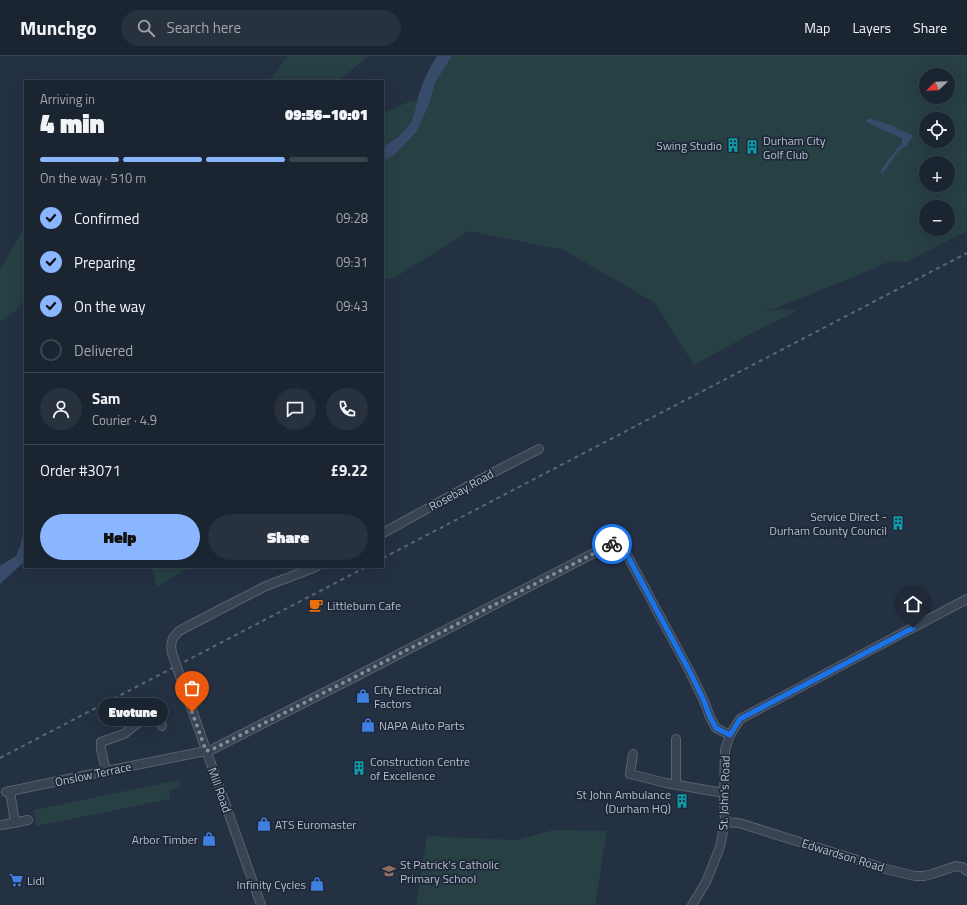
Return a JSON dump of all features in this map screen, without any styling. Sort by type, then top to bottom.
[{"type":"street","name":"Rosebay Road","points":[[384,532],[539,449]]},
{"type":"street","name":"Onslow Terrace","points":[[4,793],[213,749],[619,540],[690,672],[716,728],[730,735]]},
{"type":"street","name":"Mill Road","points":[[261,905],[172,653],[171,645],[173,638],[180,631],[266,586],[313,568]]},
{"type":"street","name":"St. John's Road","points":[[692,905],[706,882],[720,847],[725,822],[725,750],[730,735],[740,719],[967,599]]},
{"type":"street","points":[[154,703],[157,716],[162,726]]},
{"type":"street","points":[[106,771],[101,742],[124,734],[139,722],[157,716]]},
{"type":"street","points":[[676,739],[676,784]]},
{"type":"street","points":[[633,754],[630,774],[724,793]]},
{"type":"street","points":[[4,793],[15,823]]},
{"type":"street","points":[[2,825],[28,820]]},
{"type":"street","name":"Edwardson Road","points":[[725,822],[739,823],[886,869],[916,876],[924,876],[956,866],[964,869]]},
{"type":"green space","points":[[288,56],[369,56],[339,80],[270,80]]},
{"type":"green space","points":[[452,56],[967,56],[967,231],[906,262],[891,261],[777,308],[762,311],[781,309],[794,310],[795,312],[758,330],[694,365],[655,303],[564,250],[469,231],[394,278],[384,279],[384,161],[387,160],[422,120],[435,83]]},
{"type":"green space","points":[[413,100],[417,101],[415,114],[410,124],[398,137],[384,146],[384,113]]},
{"type":"green space","points":[[24,228],[24,300],[18,309],[1,322],[0,320],[0,269]]},
{"type":"green space","points":[[151,568],[188,568],[157,587]]},
{"type":"green space","points":[[179,780],[180,787],[169,790],[170,799],[36,826],[34,810]]},
{"type":"green space","points":[[553,830],[607,831],[595,905],[416,905],[427,836],[517,840]]},
{"type":"water","points":[[437,56],[452,56],[435,83],[429,104],[417,131],[393,156],[384,160],[384,146],[401,134],[411,122],[418,96],[428,72]]},
{"type":"water","points":[[869,118],[891,125],[912,135],[913,137],[907,146],[896,154],[882,174],[880,172],[902,143],[902,138],[866,122]]},
{"type":"water","points":[[24,529],[24,562],[0,584],[0,566],[16,556],[20,547]]},
{"type":"railway","points":[[384,557],[967,253]]},
{"type":"railway","points":[[0,758],[364,568]]},
{"type":"way so far","points":[[192,712],[206,751],[213,749],[612,544]]},
{"type":"place","name":"Swing Studio","points":[[733,145]]},
{"type":"place","name":"Durham City Golf Club","points":[[752,147]]},
{"type":"place","name":"Service Direct - Durham County Council","points":[[898,523]]},
{"type":"place","name":"Littleburn Cafe","points":[[316,605]]},
{"type":"place","name":"City Electrical Factors","points":[[363,696]]},
{"type":"place","name":"Evotune","points":[[192,712]]},
{"type":"place","name":"NAPA Auto Parts","points":[[368,725]]},
{"type":"place","name":"Construction Centre of Excellence","points":[[359,768]]},
{"type":"place","name":"St John Ambulance (Durham HQ)","points":[[682,801]]},
{"type":"place","name":"ATS Euromaster","points":[[264,824]]},
{"type":"place","name":"Arbor Timber","points":[[209,839]]},
{"type":"place","name":"St Patrick's Catholic Primary School","points":[[389,871]]},
{"type":"place","name":"Lidl","points":[[16,880]]},
{"type":"place","name":"Infinity Cycles","points":[[317,884]]},
{"type":"route","points":[[612,544],[619,540],[690,672],[716,728],[730,735],[740,719],[913,628]]}]
